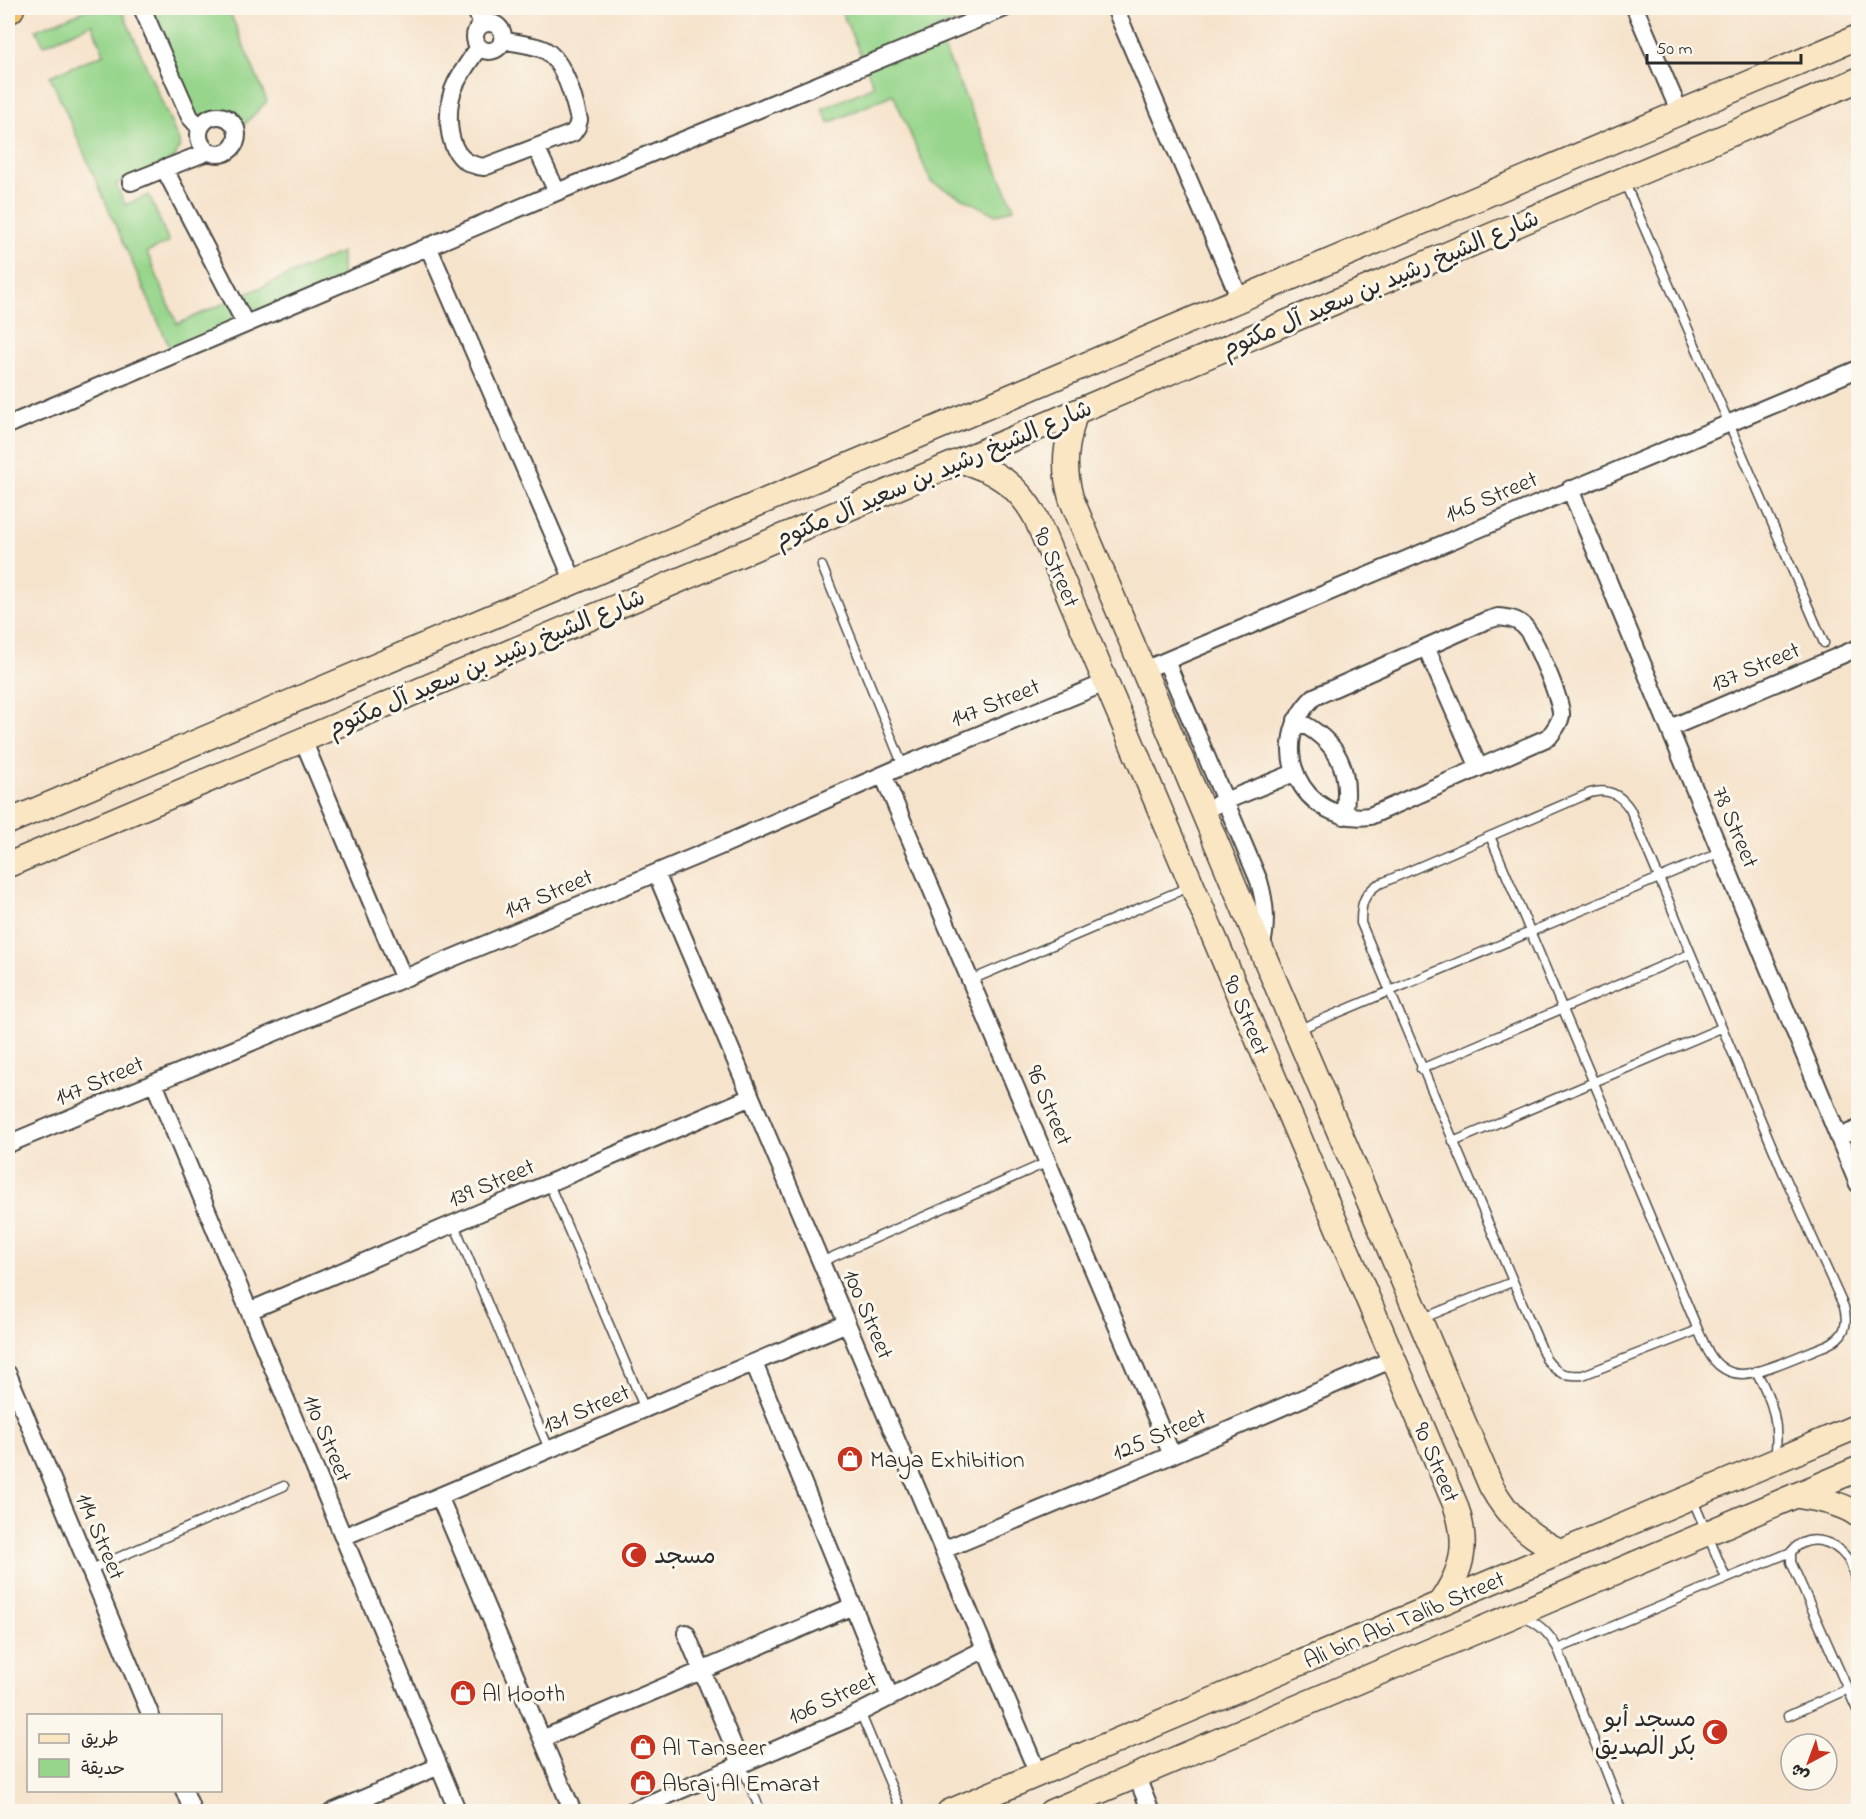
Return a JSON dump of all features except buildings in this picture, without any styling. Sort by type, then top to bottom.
[{"type":"street","points":[[142,8],[190,117],[200,128]]},
{"type":"street","points":[[475,8],[482,25]]},
{"type":"street","points":[[8,425],[967,15],[1005,8]]},
{"type":"street","points":[[1115,8],[1240,299]]},
{"type":"street","points":[[1635,8],[1680,113]]},
{"type":"street","points":[[495,24],[502,34],[502,40],[495,49],[489,51],[478,47],[474,38],[475,32],[482,25],[495,24]]},
{"type":"street","name":"شارع الشيخ رشيد بن سعيد آل مكتوم","points":[[8,822],[1858,38]]},
{"type":"street","points":[[478,47],[456,83],[449,110],[457,153],[464,160],[484,167],[573,133],[579,120],[561,68],[553,55],[540,48],[502,40]]},
{"type":"street","name":"شارع الشيخ رشيد بن سعيد آل مكتوم","points":[[8,865],[1858,80]]},
{"type":"street","points":[[221,116],[229,119],[235,126],[236,142],[224,154],[216,155],[207,152],[199,141],[200,128],[212,117],[221,116]]},
{"type":"street","points":[[536,147],[557,192]]},
{"type":"street","points":[[131,182],[207,152]]},
{"type":"street","points":[[164,168],[245,323]]},
{"type":"street","points":[[429,246],[574,582]]},
{"type":"street","points":[[1293,278],[1301,279],[1308,286],[1312,304],[1309,313]]},
{"type":"street","name":"145 Street","points":[[1144,670],[1858,369]]},
{"type":"street","name":"90 Street","points":[[1075,412],[1065,456],[1065,477],[1078,517],[1261,949],[1491,1486],[1512,1519],[1527,1533],[1562,1552]]},
{"type":"street","name":"90 Street","points":[[961,461],[992,472],[1006,480],[1028,504],[1429,1443],[1462,1524],[1464,1545],[1460,1566],[1452,1586],[1440,1603]]},
{"type":"street","name":"78 Street","points":[[1569,489],[1858,1184]]},
{"type":"street","points":[[722,518],[717,528],[716,538],[719,547],[726,553],[736,556]]},
{"type":"street","points":[[684,534],[700,544],[705,562],[701,571]]},
{"type":"street","points":[[1066,589],[1065,579],[1077,566],[1087,565],[1096,568],[1103,575]]},
{"type":"street","points":[[1498,617],[1511,618],[1523,625],[1531,635],[1560,702],[1561,715],[1557,727],[1549,736],[1370,816],[1344,816],[1314,800],[1302,788],[1294,773],[1290,746],[1296,720],[1303,707],[1314,697],[1426,647],[1498,617]]},
{"type":"street","points":[[1426,647],[1479,768]]},
{"type":"street","name":"137 Street","points":[[1670,728],[1858,648]]},
{"type":"street","points":[[1166,661],[1259,881],[1264,898],[1266,923],[1261,949],[1246,965],[1236,967],[1226,964]]},
{"type":"street","name":"147 Street","points":[[8,1144],[656,873],[903,766],[1106,683]]},
{"type":"street","points":[[1296,720],[1314,729],[1329,742],[1339,758],[1346,777],[1347,796],[1344,816]]},
{"type":"street","points":[[303,740],[403,977]]},
{"type":"street","points":[[1203,810],[1294,773]]},
{"type":"street","name":"96 Street","points":[[883,775],[1172,1455]]},
{"type":"street","name":"100 Street","points":[[656,873],[1038,1774]]},
{"type":"street","points":[[1238,994],[1241,983],[1249,974],[1261,971],[1273,975]]},
{"type":"street","name":"110 Street","points":[[154,1083],[458,1812]]},
{"type":"street","name":"139 Street","points":[[249,1311],[751,1097]]},
{"type":"street","points":[[1839,1137],[1858,1129]]},
{"type":"street","name":"131 Street","points":[[343,1537],[847,1323]]},
{"type":"street","name":"125 Street","points":[[943,1550],[1172,1455],[1393,1359]]},
{"type":"street","points":[[754,1363],[890,1697]]},
{"type":"street","name":"114 Street","points":[[9,1381],[151,1714]]},
{"type":"street","name":"Ali bin Abi Talib Street","points":[[948,1812],[1858,1426]]},
{"type":"street","points":[[1429,1443],[1447,1445],[1462,1436],[1466,1428]]},
{"type":"street","name":"Ali bin Abi Talib Street","points":[[1051,1812],[1858,1469]]},
{"type":"street","points":[[1796,1495],[1852,1510],[1858,1515]]},
{"type":"street","points":[[439,1496],[573,1812]]},
{"type":"street","points":[[542,1739],[853,1606]]},
{"type":"street","points":[[686,1633],[741,1764]]},
{"type":"street","name":"106 Street","points":[[629,1812],[860,1712],[985,1649]]},
{"type":"street","points":[[332,1812],[439,1766]]},
{"type":"street","points":[[1136,1775],[1151,1812]]},
{"type":"street","points":[[184,1792],[193,1812]]},
{"type":"lane","points":[[1623,180],[1824,643]]},
{"type":"lane","points":[[822,566],[903,766]]},
{"type":"lane","points":[[1490,836],[1593,1083],[1711,1356],[1719,1366],[1730,1372],[1743,1374],[1838,1340],[1845,1330],[1847,1319],[1630,809],[1624,800],[1614,793],[1602,790],[1590,793],[1490,836],[1377,885],[1366,893],[1361,905],[1361,923],[1421,1069],[1545,1359],[1554,1369],[1567,1376],[1583,1375],[1698,1330]]},
{"type":"lane","points":[[1297,1030],[1721,852]]},
{"type":"lane","points":[[970,980],[1191,885]]},
{"type":"lane","points":[[1421,1069],[1690,954]]},
{"type":"lane","points":[[1453,1142],[1722,1028]]},
{"type":"lane","points":[[821,1262],[1048,1162]]},
{"type":"lane","points":[[549,1184],[645,1409]]},
{"type":"lane","points":[[454,1224],[549,1449]]},
{"type":"lane","points":[[1420,1319],[1512,1282]]},
{"type":"lane","points":[[1756,1371],[1769,1395],[1775,1417],[1778,1439],[1775,1461]]},
{"type":"lane","points":[[89,1570],[284,1486]]},
{"type":"lane","points":[[1692,1497],[1726,1578]]},
{"type":"lane","points":[[1558,1649],[1791,1552],[1798,1543],[1810,1539],[1822,1541],[1836,1548],[1847,1559],[1858,1584]]},
{"type":"lane","points":[[1791,1552],[1791,1562],[1858,1712]]},
{"type":"lane","points":[[1514,1615],[1528,1619],[1551,1636],[1622,1812]]},
{"type":"lane","points":[[1788,1716],[1848,1689]]},
{"type":"lane","points":[[860,1712],[902,1812]]},
{"type":"lane","points":[[741,1764],[761,1812]]},
{"type":"green space","points":[[92,8],[121,8],[180,144],[175,158],[116,184],[125,205],[149,195],[169,242],[147,252],[177,324],[342,252],[342,280],[172,353],[50,76],[104,54],[92,24],[44,45],[36,30]]},
{"type":"green space","points":[[145,8],[228,8],[267,101],[244,125],[232,116],[220,113],[194,119]]},
{"type":"green space","points":[[840,8],[938,8],[941,14],[955,8],[989,8],[936,30],[1014,208],[996,215],[931,182],[893,94],[829,123],[822,109],[874,86]]},
{"type":"place","name":"Maya Exhibition","points":[[850,1459]]},
{"type":"place","name":"مسجد","points":[[634,1555]]},
{"type":"place","name":"Al Hooth","points":[[463,1693]]},
{"type":"place","name":"مسجد أبو بكر الصديق","points":[[1715,1732]]},
{"type":"place","name":"Al Tanseer","points":[[643,1747]]},
{"type":"place","name":"Abraj Al Emarat","points":[[643,1783]]}]
